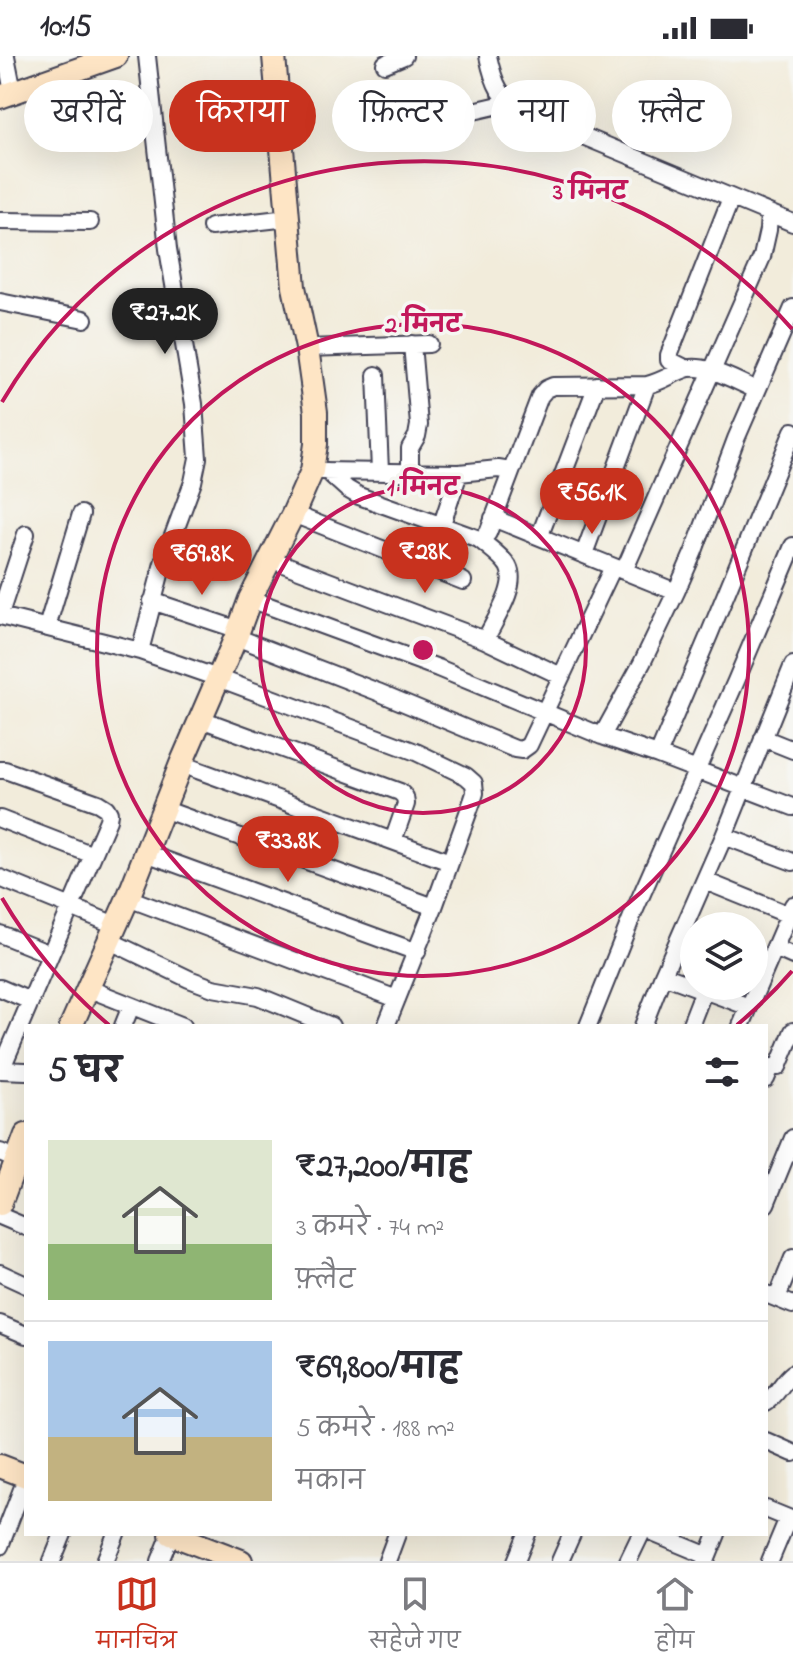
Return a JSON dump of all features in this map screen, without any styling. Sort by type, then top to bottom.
[{"type":"street","points":[[6,56],[7,94],[116,56]]},
{"type":"street","points":[[140,651],[163,563],[193,482],[198,458],[194,404],[168,249],[147,56]]},
{"type":"street","points":[[72,1024],[128,898],[250,599],[293,514],[320,471],[307,348],[294,287],[274,56]]},
{"type":"street","points":[[385,64],[404,56]]},
{"type":"street","points":[[488,56],[495,80]]},
{"type":"street","points":[[596,142],[793,223]]},
{"type":"street","points":[[685,368],[669,360],[669,355],[731,198]]},
{"type":"street","points":[[152,601],[522,750],[529,745],[561,676],[618,569],[711,371],[762,257],[769,213]]},
{"type":"street","points":[[211,227],[288,218]]},
{"type":"street","points":[[0,221],[90,222]]},
{"type":"street","points":[[0,302],[84,319]]},
{"type":"street","points":[[602,736],[676,592],[793,308]]},
{"type":"street","points":[[410,472],[410,448],[419,425],[412,344]]},
{"type":"street","points":[[307,348],[429,344]]},
{"type":"street","points":[[479,539],[488,533],[540,396],[546,389],[553,386],[647,385],[662,381],[685,368],[698,367],[757,390]]},
{"type":"street","points":[[376,375],[380,471]]},
{"type":"street","points":[[540,535],[597,385]]},
{"type":"street","points":[[584,554],[647,385]]},
{"type":"street","points":[[658,755],[793,431]]},
{"type":"street","points":[[320,471],[511,471]]},
{"type":"street","points":[[320,471],[359,496],[479,539],[503,561],[510,569],[509,591],[485,640]]},
{"type":"street","points":[[441,527],[459,473]]},
{"type":"street","points":[[47,627],[81,514]]},
{"type":"street","points":[[293,514],[463,581]]},
{"type":"street","points":[[493,518],[676,592]]},
{"type":"street","points":[[26,534],[0,615],[140,651],[218,678],[416,752],[466,776],[474,783],[475,793],[434,907],[387,1024]]},
{"type":"street","points":[[589,1024],[793,546]]},
{"type":"street","points":[[270,559],[485,640],[561,676]]},
{"type":"street","points":[[250,599],[380,645],[602,736],[793,807]]},
{"type":"street","points":[[694,912],[763,738],[787,696],[793,665]]},
{"type":"street","points":[[201,719],[400,792],[406,804],[393,841]]},
{"type":"street","points":[[763,738],[793,750]]},
{"type":"street","points":[[181,764],[450,862]]},
{"type":"street","points":[[0,770],[98,803],[109,813],[30,1001],[5,1047],[1,1070],[24,1071]]},
{"type":"street","points":[[163,809],[434,907]]},
{"type":"street","points":[[0,819],[93,855]]},
{"type":"street","points":[[724,836],[793,862]]},
{"type":"street","points":[[146,853],[417,952]]},
{"type":"street","points":[[0,878],[70,907],[189,979],[213,988],[258,996],[326,1024]]},
{"type":"street","points":[[705,881],[791,910],[768,952]]},
{"type":"street","points":[[128,898],[397,999]]},
{"type":"street","points":[[0,934],[50,954]]},
{"type":"street","points":[[644,1024],[663,975],[680,945]]},
{"type":"street","points":[[768,956],[793,956]]},
{"type":"street","points":[[663,975],[680,981]]},
{"type":"street","points":[[0,988],[30,1001]]},
{"type":"street","points":[[87,988],[178,1024]]},
{"type":"street","points":[[691,1024],[700,1000]]},
{"type":"street","points":[[730,1000],[749,1007]]},
{"type":"street","points":[[742,1024],[751,1000]]},
{"type":"street","points":[[124,1024],[131,1006]]},
{"type":"street","points":[[775,1070],[793,1031]]},
{"type":"street","points":[[768,1199],[793,1138]]},
{"type":"street","points":[[0,1204],[24,1140]]},
{"type":"street","points":[[0,1216],[24,1226]]},
{"type":"street","points":[[793,1258],[771,1296],[793,1305]]},
{"type":"street","points":[[0,1273],[24,1284]]},
{"type":"street","points":[[0,1324],[24,1334]]},
{"type":"street","points":[[768,1401],[793,1373]]},
{"type":"street","points":[[768,1442],[793,1453]]},
{"type":"street","points":[[0,1466],[24,1477]]},
{"type":"street","points":[[0,1546],[24,1483]]},
{"type":"street","points":[[768,1510],[790,1519],[770,1561]]},
{"type":"street","points":[[52,1561],[62,1536]]},
{"type":"street","points":[[105,1561],[115,1536]]},
{"type":"street","points":[[160,1561],[170,1536]]},
{"type":"street","points":[[175,1536],[215,1556],[241,1561]]},
{"type":"street","points":[[387,1561],[396,1536]]},
{"type":"street","points":[[516,1561],[521,1536]]},
{"type":"street","points":[[560,1561],[571,1536]]},
{"type":"street","points":[[628,1561],[640,1536]]},
{"type":"street","points":[[659,1536],[707,1558],[716,1536]]}]
